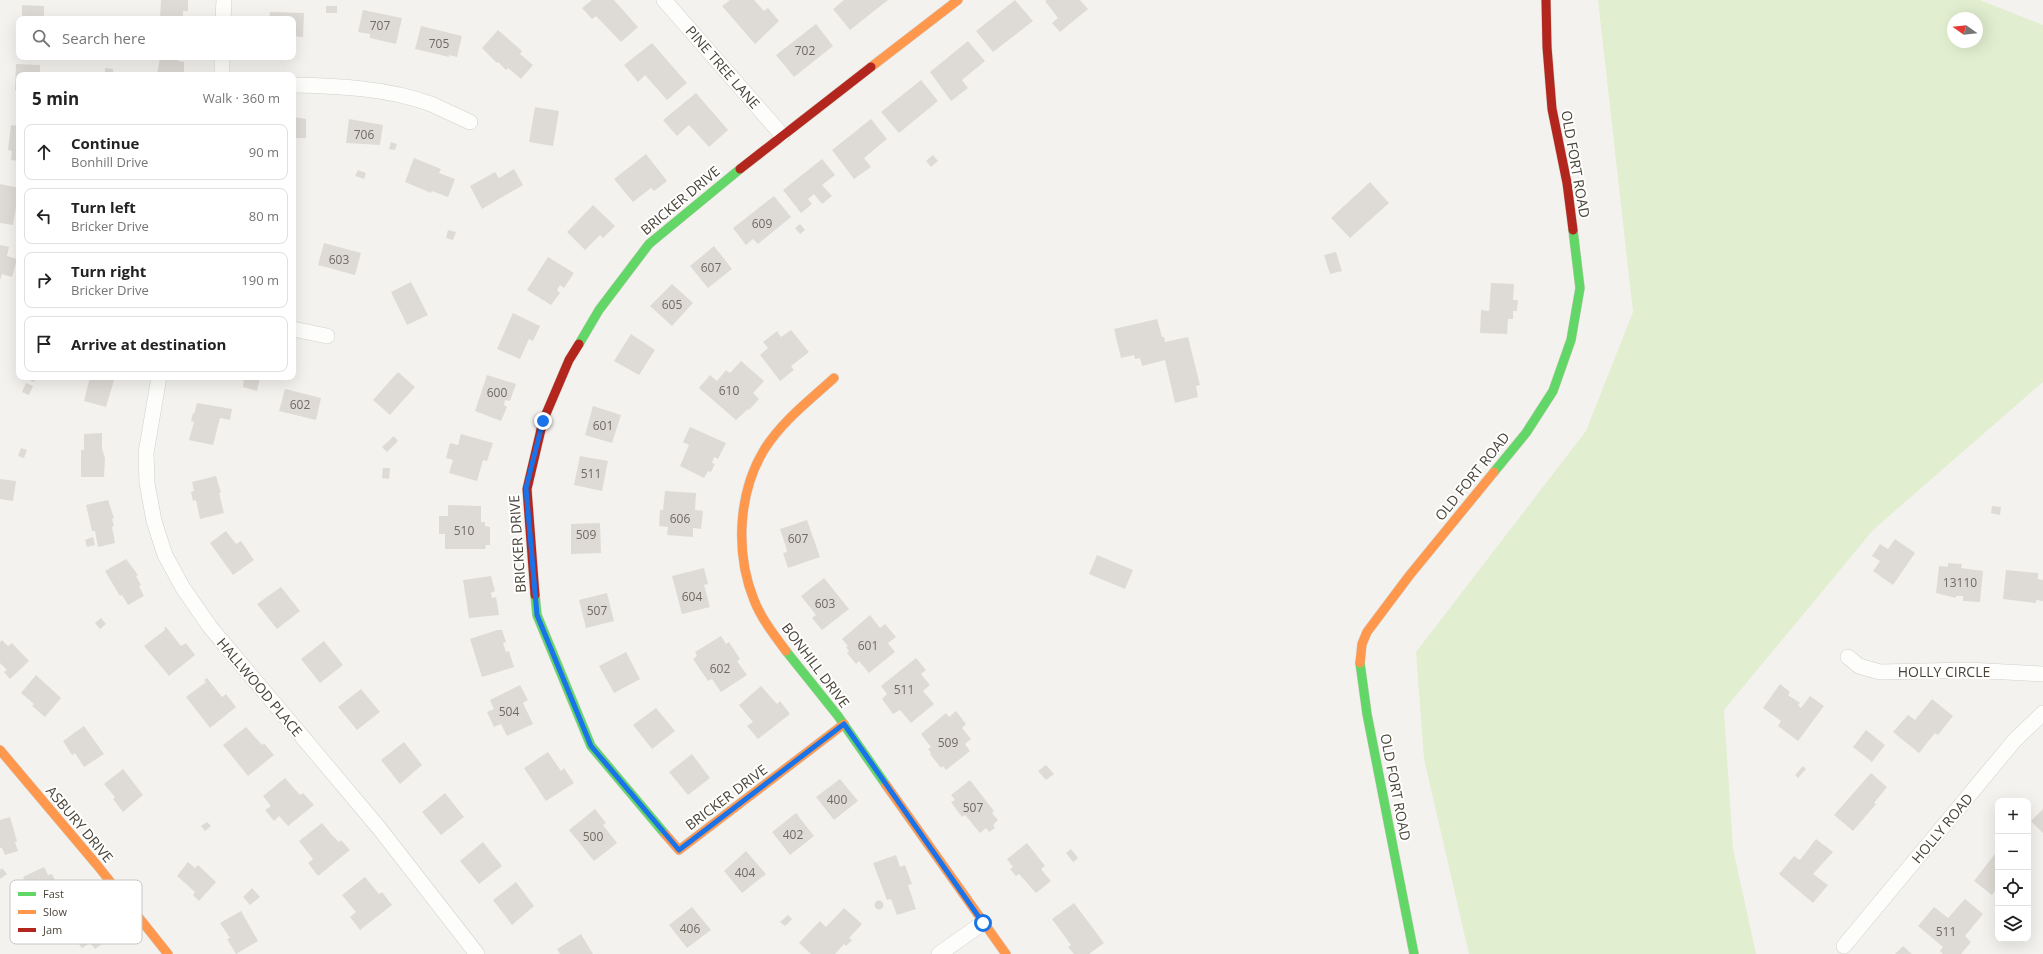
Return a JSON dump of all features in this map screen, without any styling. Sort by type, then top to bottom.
[{"type":"street","points":[[223,16],[224,0]]},
{"type":"street","name":"PINE TREE LANE","points":[[664,0],[782,135]]},
{"type":"street","name":"BRICKER DRIVE","points":[[844,724],[679,850],[591,746],[537,615],[526,488],[543,421],[569,360],[599,310],[649,244],[782,135],[958,0]]},
{"type":"street","name":"OLD FORT ROAD","points":[[1414,954],[1367,714],[1360,660],[1362,644],[1367,632],[1409,576],[1526,433],[1552,391],[1571,340],[1580,288],[1567,183],[1552,109],[1547,47],[1546,0]]},
{"type":"street","points":[[222,60],[222,72]]},
{"type":"street","points":[[296,85],[361,89],[393,94],[430,104],[470,122]]},
{"type":"street","points":[[296,330],[327,336]]},
{"type":"street","name":"BONHILL DRIVE","points":[[834,378],[783,426],[764,450],[751,478],[744,504],[741,532],[743,561],[749,588],[762,618],[844,724],[1006,954]]},
{"type":"street","name":"HALLWOOD PLACE","points":[[158,380],[146,453],[147,483],[154,521],[165,555],[183,588],[210,627],[379,828],[476,954]]},
{"type":"street","name":"HOLLY CIRCLE","points":[[1848,656],[1859,666],[1880,672],[1968,670],[2043,674]]},
{"type":"street","name":"HOLLY ROAD","points":[[1844,946],[2014,741],[2043,713]]},
{"type":"street","name":"ASBURY DRIVE","points":[[2,756],[109,880]]},
{"type":"street","name":"ASBURY DRIVE","points":[[142,921],[168,954]]},
{"type":"street","points":[[939,954],[983,923]]},
{"type":"green space","points":[[1598,0],[1980,0],[2043,25],[2043,382],[1873,530],[1724,710],[1733,849],[1756,954],[1469,954],[1424,759],[1416,652],[1586,431],[1633,312]]},
{"type":"building","points":[[161,0],[188,0],[188,11],[183,11],[183,16],[160,16]]},
{"type":"building","points":[[592,0],[614,0],[638,27],[621,42],[596,16],[592,19],[582,8]]},
{"type":"building","points":[[730,0],[754,0],[764,11],[768,8],[779,21],[755,44],[722,6]]},
{"type":"building","points":[[844,0],[888,0],[850,30],[833,9]]},
{"type":"building","points":[[1015,0],[1033,21],[993,52],[976,31]]},
{"type":"building","points":[[1080,0],[1088,9],[1060,32],[1052,23],[1058,18],[1045,1]]},
{"type":"building","points":[[22,5],[44,6],[44,16],[22,16]]},
{"type":"building","points":[[326,6],[337,6],[337,13],[326,13]]},
{"type":"building","points":[[363,10],[402,18],[396,44],[370,38],[370,34],[358,32]]},
{"type":"building","points":[[270,12],[304,13],[303,37],[296,36],[296,16],[269,16]]},
{"type":"building","points":[[816,24],[833,46],[794,77],[776,55]]},
{"type":"building","points":[[421,26],[462,36],[457,57],[449,55],[449,57],[415,49]]},
{"type":"building","points":[[498,30],[522,51],[520,54],[533,65],[521,79],[508,68],[506,70],[498,62],[497,63],[482,48]]},
{"type":"building","points":[[968,41],[985,61],[962,80],[968,88],[951,101],[930,72]]},
{"type":"building","points":[[652,43],[687,83],[667,100],[645,75],[638,82],[624,65]]},
{"type":"building","points":[[160,60],[178,60],[184,62],[184,72],[158,72]]},
{"type":"building","points":[[16,64],[40,65],[40,72],[16,72],[15,90]]},
{"type":"building","points":[[105,68],[113,69],[113,72],[105,72]]},
{"type":"building","points":[[921,80],[938,101],[899,133],[881,112]]},
{"type":"building","points":[[696,93],[728,130],[709,147],[689,125],[677,136],[663,120]]},
{"type":"building","points":[[535,107],[559,111],[553,146],[529,142]]},
{"type":"building","points":[[296,117],[306,119],[306,138],[296,138]]},
{"type":"building","points":[[349,119],[383,125],[380,145],[346,143]]},
{"type":"building","points":[[871,119],[887,139],[864,158],[871,167],[854,179],[832,150]]},
{"type":"building","points":[[11,125],[16,126],[16,161],[11,160],[12,151],[8,150]]},
{"type":"building","points":[[391,142],[397,144],[395,150],[389,149]]},
{"type":"building","points":[[646,154],[667,181],[654,191],[651,188],[633,202],[614,179]]},
{"type":"building","points":[[933,155],[938,161],[931,167],[926,161]]},
{"type":"building","points":[[414,158],[441,169],[439,173],[455,179],[448,197],[432,191],[431,193],[405,182]]},
{"type":"building","points":[[822,159],[835,175],[822,185],[832,196],[822,204],[814,194],[808,199],[812,204],[801,213],[783,190]]},
{"type":"building","points":[[514,169],[523,185],[482,209],[470,186],[495,172],[499,178]]},
{"type":"building","points":[[358,170],[366,173],[364,179],[355,176]]},
{"type":"building","points":[[1370,182],[1389,203],[1350,238],[1331,218]]},
{"type":"building","points":[[0,184],[16,187],[16,206],[13,225],[0,223]]},
{"type":"building","points":[[774,196],[791,217],[758,244],[753,239],[746,245],[733,228]]},
{"type":"building","points":[[593,205],[615,226],[603,238],[600,235],[585,250],[567,232]]},
{"type":"building","points":[[800,224],[805,230],[800,234],[795,228]]},
{"type":"building","points":[[448,230],[456,232],[453,240],[446,238]]},
{"type":"building","points":[[324,243],[361,253],[355,275],[318,265]]},
{"type":"building","points":[[0,245],[9,247],[7,256],[16,259],[16,263],[12,277],[2,274],[0,280]]},
{"type":"building","points":[[714,246],[732,269],[708,288],[690,266]]},
{"type":"building","points":[[1336,252],[1342,271],[1330,274],[1324,255]]},
{"type":"building","points":[[548,257],[574,273],[564,288],[560,285],[557,290],[560,293],[551,305],[527,290]]},
{"type":"building","points":[[411,282],[428,315],[407,325],[391,292]]},
{"type":"building","points":[[1491,283],[1514,284],[1513,300],[1518,300],[1517,311],[1513,311],[1513,319],[1508,319],[1507,334],[1480,333],[1481,310],[1489,311]]},
{"type":"building","points":[[672,284],[693,303],[672,326],[650,306]]},
{"type":"building","points":[[513,313],[540,326],[533,341],[529,339],[520,359],[497,349]]},
{"type":"building","points":[[1157,319],[1165,342],[1188,337],[1200,385],[1196,386],[1198,397],[1175,403],[1165,360],[1142,366],[1140,358],[1135,359],[1134,355],[1121,358],[1114,329]]},
{"type":"building","points":[[791,330],[809,352],[791,366],[794,370],[780,381],[760,355],[768,348],[763,342],[777,331],[781,337]]},
{"type":"building","points":[[631,334],[655,350],[639,375],[614,361]]},
{"type":"building","points":[[741,361],[764,381],[753,393],[759,399],[749,410],[748,409],[736,420],[699,388],[710,375],[717,381],[726,370],[730,373]]},
{"type":"building","points":[[398,372],[415,387],[390,415],[373,400]]},
{"type":"building","points":[[487,375],[516,384],[510,401],[505,400],[504,405],[507,407],[501,421],[475,411]]},
{"type":"building","points":[[89,380],[114,380],[106,407],[84,401]]},
{"type":"building","points":[[244,380],[259,380],[257,391],[243,387]]},
{"type":"building","points":[[26,383],[33,386],[29,395],[22,392]]},
{"type":"building","points":[[285,389],[321,398],[316,420],[279,411]]},
{"type":"building","points":[[197,403],[232,409],[230,420],[220,418],[213,445],[189,440],[194,422],[191,421]]},
{"type":"building","points":[[593,406],[621,415],[612,443],[585,435]]},
{"type":"building","points":[[690,427],[726,443],[718,459],[714,457],[712,463],[715,464],[711,472],[708,471],[704,478],[680,466],[689,445],[683,442]]},
{"type":"building","points":[[102,433],[102,449],[105,458],[104,477],[81,477],[81,450],[84,450],[84,434]]},
{"type":"building","points":[[461,434],[493,443],[487,461],[483,460],[477,481],[449,473],[453,460],[446,458],[450,443],[458,445]]},
{"type":"building","points":[[394,436],[398,441],[387,452],[382,447]]},
{"type":"building","points":[[21,448],[27,450],[24,458],[18,456]]},
{"type":"building","points":[[580,456],[608,461],[602,491],[574,485]]},
{"type":"building","points":[[383,468],[390,468],[389,479],[382,478]]},
{"type":"building","points":[[216,476],[221,493],[219,493],[224,513],[200,519],[196,500],[193,501],[191,492],[194,491],[192,482]]},
{"type":"building","points":[[0,479],[16,481],[13,501],[0,499]]},
{"type":"building","points":[[665,491],[696,493],[695,510],[703,511],[701,529],[693,528],[693,537],[667,535],[668,527],[659,526],[660,510],[663,510]]},
{"type":"building","points":[[108,500],[114,518],[112,519],[114,526],[112,527],[115,543],[98,547],[95,531],[92,531],[86,505]]},
{"type":"building","points":[[448,505],[481,506],[481,522],[485,522],[485,526],[490,527],[490,545],[486,545],[485,549],[445,549],[445,534],[439,534],[439,516],[448,516]]},
{"type":"building","points":[[1992,506],[2001,507],[2000,515],[1991,513]]},
{"type":"building","points":[[807,520],[820,557],[788,568],[783,553],[787,552],[786,547],[780,529]]},
{"type":"building","points":[[600,523],[601,553],[571,554],[571,524]]},
{"type":"building","points":[[226,531],[236,544],[241,541],[254,560],[233,575],[210,543]]},
{"type":"building","points":[[93,537],[95,545],[87,547],[85,540]]},
{"type":"building","points":[[1895,539],[1915,553],[1893,585],[1873,571],[1880,561],[1872,556],[1880,544],[1888,549]]},
{"type":"building","points":[[1097,555],[1133,570],[1125,589],[1089,574]]},
{"type":"building","points":[[126,559],[138,575],[136,576],[141,585],[139,586],[144,596],[128,605],[122,595],[120,596],[105,571]]},
{"type":"building","points":[[1948,563],[1962,564],[1961,568],[1983,571],[1980,602],[1963,601],[1963,596],[1956,596],[1956,598],[1936,593],[1939,566],[1948,567]]},
{"type":"building","points":[[704,568],[708,584],[704,585],[710,607],[682,614],[672,576]]},
{"type":"building","points":[[2006,570],[2038,573],[2038,579],[2043,580],[2043,601],[2036,600],[2036,603],[2003,599]]},
{"type":"building","points":[[491,576],[495,591],[491,593],[492,598],[496,597],[499,615],[469,618],[463,580]]},
{"type":"building","points":[[824,578],[849,609],[822,630],[812,618],[816,615],[801,596]]},
{"type":"building","points":[[281,587],[300,611],[277,629],[257,604]]},
{"type":"building","points":[[607,593],[614,621],[586,628],[579,600]]},
{"type":"building","points":[[870,615],[880,628],[885,624],[896,637],[888,643],[895,652],[869,673],[859,661],[856,664],[847,653],[849,651],[846,647],[848,646],[842,639]]},
{"type":"building","points":[[101,618],[106,624],[100,629],[95,623]]},
{"type":"building","points":[[166,627],[181,646],[186,643],[195,655],[169,676],[144,646],[165,630],[164,628]]},
{"type":"building","points":[[497,630],[502,630],[506,642],[503,643],[506,652],[509,651],[514,667],[482,677],[470,639]]},
{"type":"building","points":[[721,636],[726,644],[729,642],[740,659],[737,661],[747,675],[721,692],[712,679],[708,681],[693,659],[697,656],[695,652]]},
{"type":"building","points":[[2,640],[8,646],[12,643],[29,661],[10,679],[4,672],[7,670],[0,663],[0,642]]},
{"type":"building","points":[[324,641],[343,665],[320,683],[301,659]]},
{"type":"building","points":[[626,652],[640,679],[614,693],[599,666]]},
{"type":"building","points":[[916,658],[926,670],[921,674],[930,685],[923,691],[934,704],[911,723],[900,710],[893,714],[882,699],[887,694],[881,686]]},
{"type":"building","points":[[36,675],[61,698],[45,717],[32,706],[34,704],[21,693]]},
{"type":"building","points":[[207,678],[222,697],[226,694],[236,707],[210,728],[186,697],[206,682],[204,680]]},
{"type":"building","points":[[1780,684],[1790,692],[1788,695],[1800,703],[1798,705],[1801,708],[1810,696],[1824,706],[1798,741],[1778,726],[1781,721],[1763,708]]},
{"type":"building","points":[[520,685],[528,700],[523,703],[533,724],[507,736],[501,724],[494,727],[487,712],[494,709],[490,700]]},
{"type":"building","points":[[761,686],[777,704],[780,701],[790,714],[758,739],[747,726],[753,722],[739,705]]},
{"type":"building","points":[[361,689],[380,712],[357,730],[338,707]]},
{"type":"building","points":[[1932,699],[1953,716],[1938,735],[1935,733],[1919,753],[1893,732],[1908,715],[1915,720]]},
{"type":"building","points":[[656,708],[675,731],[652,749],[633,725]]},
{"type":"building","points":[[956,711],[966,724],[962,728],[971,739],[965,744],[970,751],[946,770],[943,766],[941,768],[930,754],[931,753],[928,749],[931,747],[921,734],[946,713],[949,717]]},
{"type":"building","points":[[84,726],[104,754],[84,767],[75,753],[72,755],[63,741]]},
{"type":"building","points":[[246,727],[262,745],[264,743],[274,755],[248,776],[223,745]]},
{"type":"building","points":[[1866,730],[1885,745],[1872,762],[1853,747]]},
{"type":"building","points":[[404,742],[422,765],[400,784],[381,760]]},
{"type":"building","points":[[548,752],[561,771],[564,768],[574,783],[546,801],[524,768]]},
{"type":"building","points":[[692,754],[710,778],[688,795],[669,772]]},
{"type":"building","points":[[1046,765],[1054,774],[1046,780],[1038,771]]},
{"type":"building","points":[[1803,766],[1806,769],[1798,778],[1795,775]]},
{"type":"building","points":[[123,769],[143,795],[123,812],[113,799],[115,797],[104,784]]},
{"type":"building","points":[[1871,773],[1887,787],[1874,803],[1876,804],[1853,831],[1834,815]]},
{"type":"building","points":[[285,778],[300,795],[303,793],[314,805],[288,826],[279,816],[274,821],[265,810],[271,806],[263,796]]},
{"type":"building","points":[[840,779],[858,801],[834,820],[816,797]]},
{"type":"building","points":[[970,780],[994,811],[992,813],[998,820],[993,825],[995,828],[989,832],[986,828],[980,833],[965,815],[962,817],[951,802],[955,800],[951,795]]},
{"type":"building","points":[[445,793],[464,817],[441,835],[422,812]]},
{"type":"building","points":[[595,809],[606,823],[603,825],[617,843],[594,861],[569,830]]},
{"type":"building","points":[[2043,809],[2043,833],[2031,821]]},
{"type":"building","points":[[796,813],[814,836],[790,855],[772,832]]},
{"type":"building","points":[[10,817],[17,841],[15,842],[18,851],[5,855],[2,848],[0,848],[0,820]]},
{"type":"building","points":[[207,822],[211,826],[205,831],[201,826]]},
{"type":"building","points":[[322,823],[339,842],[341,840],[350,850],[318,876],[308,863],[313,859],[299,841]]},
{"type":"building","points":[[1816,839],[1833,852],[1813,874],[1828,885],[1813,903],[1779,874],[1794,856],[1800,860]]},
{"type":"building","points":[[483,842],[502,866],[479,884],[460,861]]},
{"type":"building","points":[[1027,843],[1045,866],[1041,869],[1051,881],[1036,893],[1019,874],[1016,876],[1010,869],[1013,867],[1007,859]]},
{"type":"building","points":[[1071,849],[1078,858],[1073,862],[1066,853]]},
{"type":"building","points":[[746,851],[766,874],[742,893],[724,871]]},
{"type":"building","points":[[1995,854],[1995,891],[1992,895],[1974,881]]},
{"type":"building","points":[[896,855],[900,867],[905,865],[912,884],[908,885],[916,909],[897,915],[891,899],[887,900],[873,863]]},
{"type":"building","points":[[188,862],[195,868],[198,865],[216,882],[199,901],[193,895],[195,892],[177,876]]},
{"type":"building","points":[[44,867],[48,875],[52,874],[55,880],[24,880],[23,877]]},
{"type":"building","points":[[2,868],[7,874],[0,879],[0,870]]},
{"type":"building","points":[[365,877],[379,894],[382,892],[392,905],[360,930],[350,917],[356,912],[342,895]]},
{"type":"building","points":[[516,882],[534,906],[512,925],[493,900]]},
{"type":"building","points":[[252,888],[260,897],[250,905],[243,897]]},
{"type":"building","points":[[1965,899],[1983,914],[1965,936],[1971,942],[1961,954],[1943,954],[1940,951],[1943,947],[1918,926],[1934,907],[1948,918]]},
{"type":"building","points":[[877,901],[881,901],[883,905],[881,909],[877,909],[875,907],[875,903]]},
{"type":"building","points":[[1074,903],[1104,943],[1089,954],[1074,954],[1068,947],[1071,945],[1052,919]]},
{"type":"building","points":[[692,907],[711,930],[687,948],[669,925]]},
{"type":"building","points":[[844,908],[862,924],[849,938],[852,940],[846,946],[844,944],[835,954],[811,954],[799,943],[820,921],[826,927]]},
{"type":"building","points":[[241,911],[258,941],[236,954],[227,939],[230,938],[220,923]]},
{"type":"building","points":[[788,915],[792,919],[785,926],[780,922]]},
{"type":"building","points":[[581,934],[593,954],[560,954],[557,949]]},
{"type":"building","points":[[79,944],[88,944],[82,948]]},
{"type":"building","points":[[91,944],[102,944],[95,949]]},
{"type":"building","points":[[1903,946],[1912,954],[1895,954]]},
{"type":"traffic: fast","points":[[579,344],[599,310],[649,244],[740,169]]},
{"type":"traffic: fast","points":[[1494,472],[1526,433],[1553,391],[1571,340],[1580,288],[1573,230]]},
{"type":"traffic: fast","points":[[535,595],[537,615],[591,746],[665,834]]},
{"type":"traffic: fast","points":[[786,651],[838,716],[886,785]]},
{"type":"traffic: fast","points":[[1360,663],[1367,714],[1414,954]]},
{"type":"traffic: slow","points":[[871,67],[958,0]]},
{"type":"traffic: slow","points":[[786,651],[760,613],[748,582],[742,543],[744,504],[755,467],[771,439],[797,411],[834,378]]},
{"type":"traffic: slow","points":[[1360,663],[1362,644],[1367,632],[1409,576],[1494,472]]},
{"type":"traffic: slow","points":[[665,834],[679,850],[844,724]]},
{"type":"traffic: slow","points":[[0,750],[109,880]]},
{"type":"traffic: slow","points":[[886,785],[1006,954]]},
{"type":"traffic: slow","points":[[142,921],[168,954]]},
{"type":"traffic: jam","points":[[1546,0],[1547,47],[1552,109],[1567,183],[1573,230]]},
{"type":"traffic: jam","points":[[740,169],[871,67]]},
{"type":"traffic: jam","points":[[535,595],[527,489],[543,421],[569,360],[579,344]]},
{"type":"route","points":[[543,421],[526,488],[537,615],[591,746],[679,850],[844,724],[983,923]]}]
